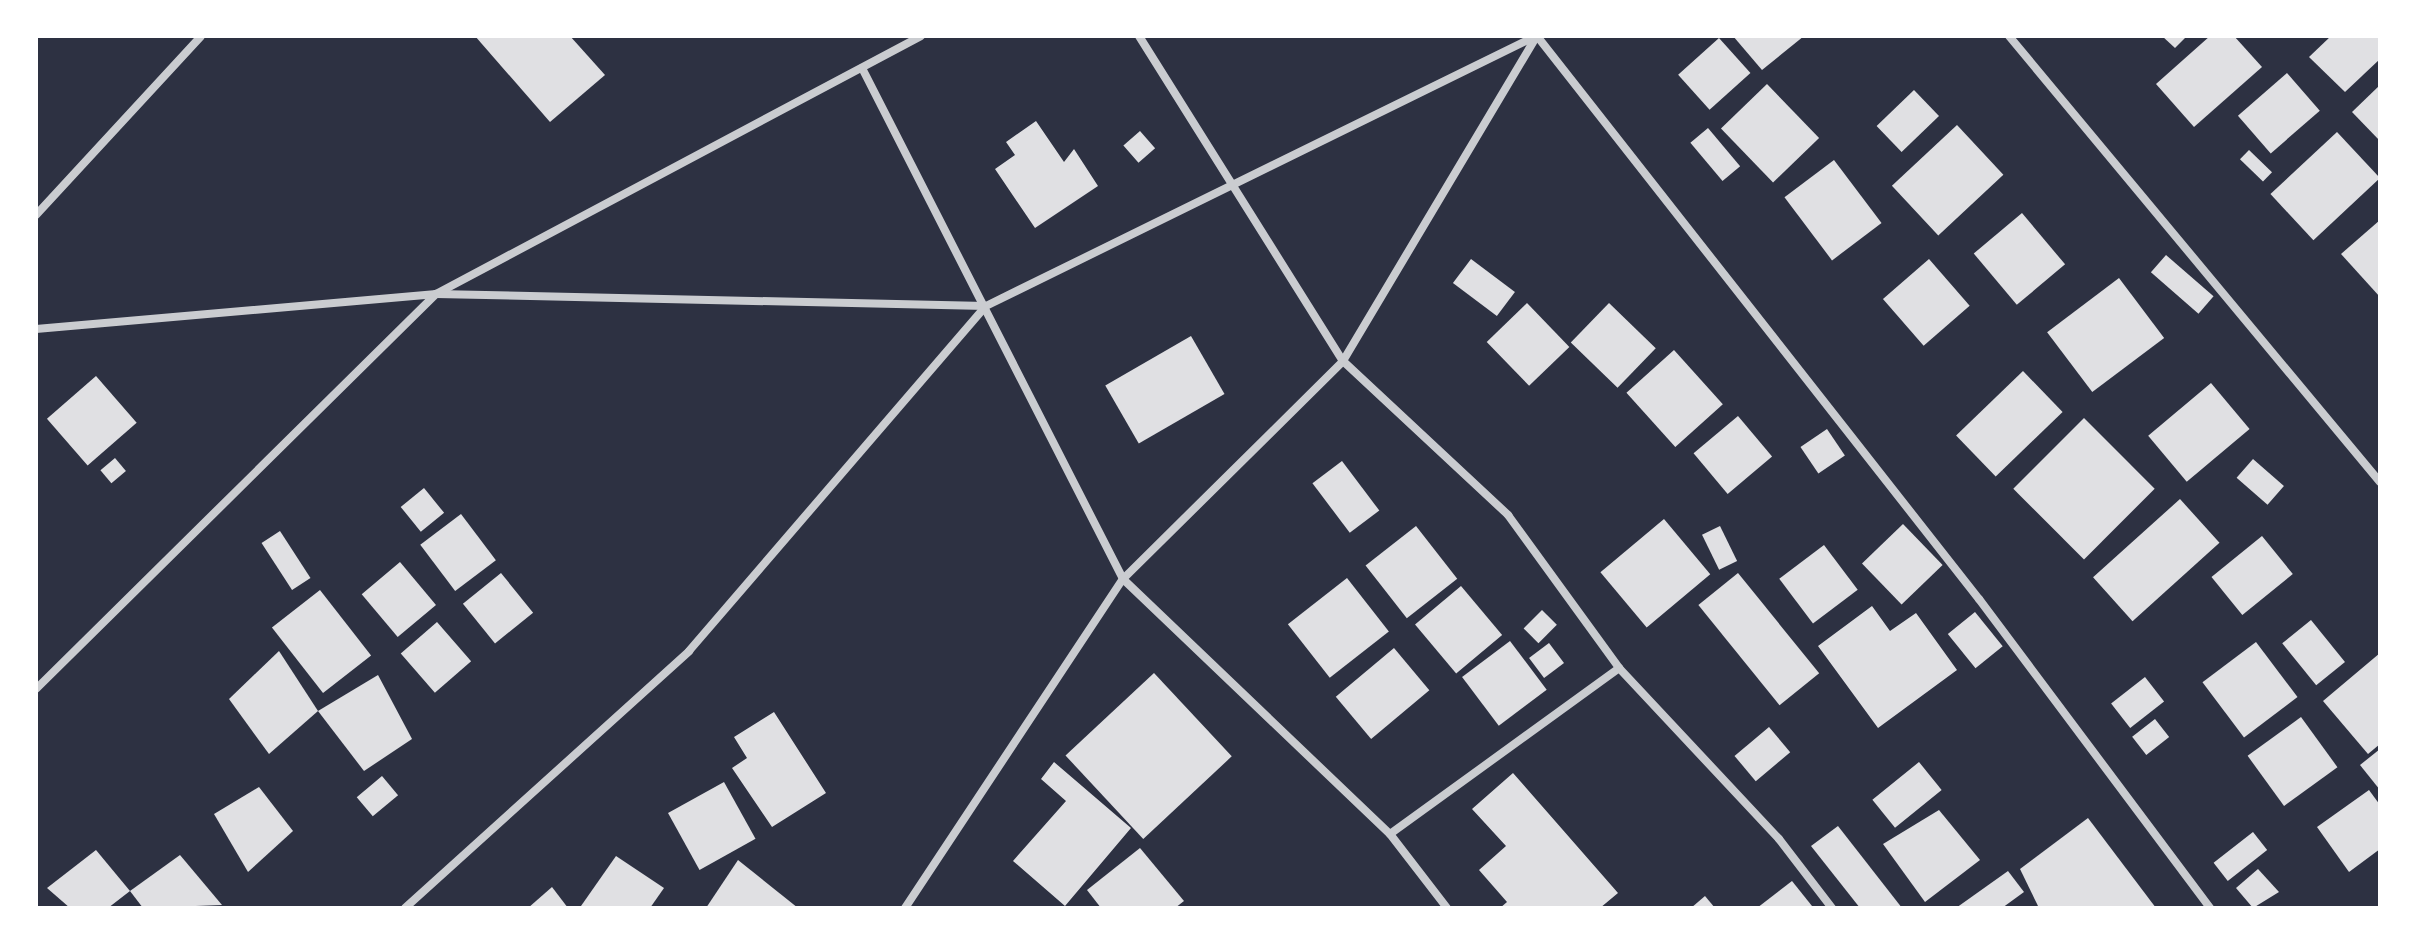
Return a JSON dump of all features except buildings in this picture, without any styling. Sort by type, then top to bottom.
[{"type":"street","points":[[36,215],[201,36]]},
{"type":"street","points":[[36,689],[436,294],[921,36]]},
{"type":"street","points":[[1139,36],[1343,361],[1508,515],[1619,668],[1779,839],[1832,908]]},
{"type":"street","points":[[405,908],[689,651],[986,306],[1537,36]]},
{"type":"street","points":[[905,908],[1123,579],[1343,361],[1537,36]]},
{"type":"street","points":[[1537,36],[1979,599],[2210,908]]},
{"type":"street","points":[[2009,36],[2380,482]]},
{"type":"street","points":[[862,68],[1123,579],[1390,834],[1447,908]]},
{"type":"street","points":[[36,329],[436,294],[986,306]]},
{"type":"street","points":[[1390,834],[1619,668]]}]
